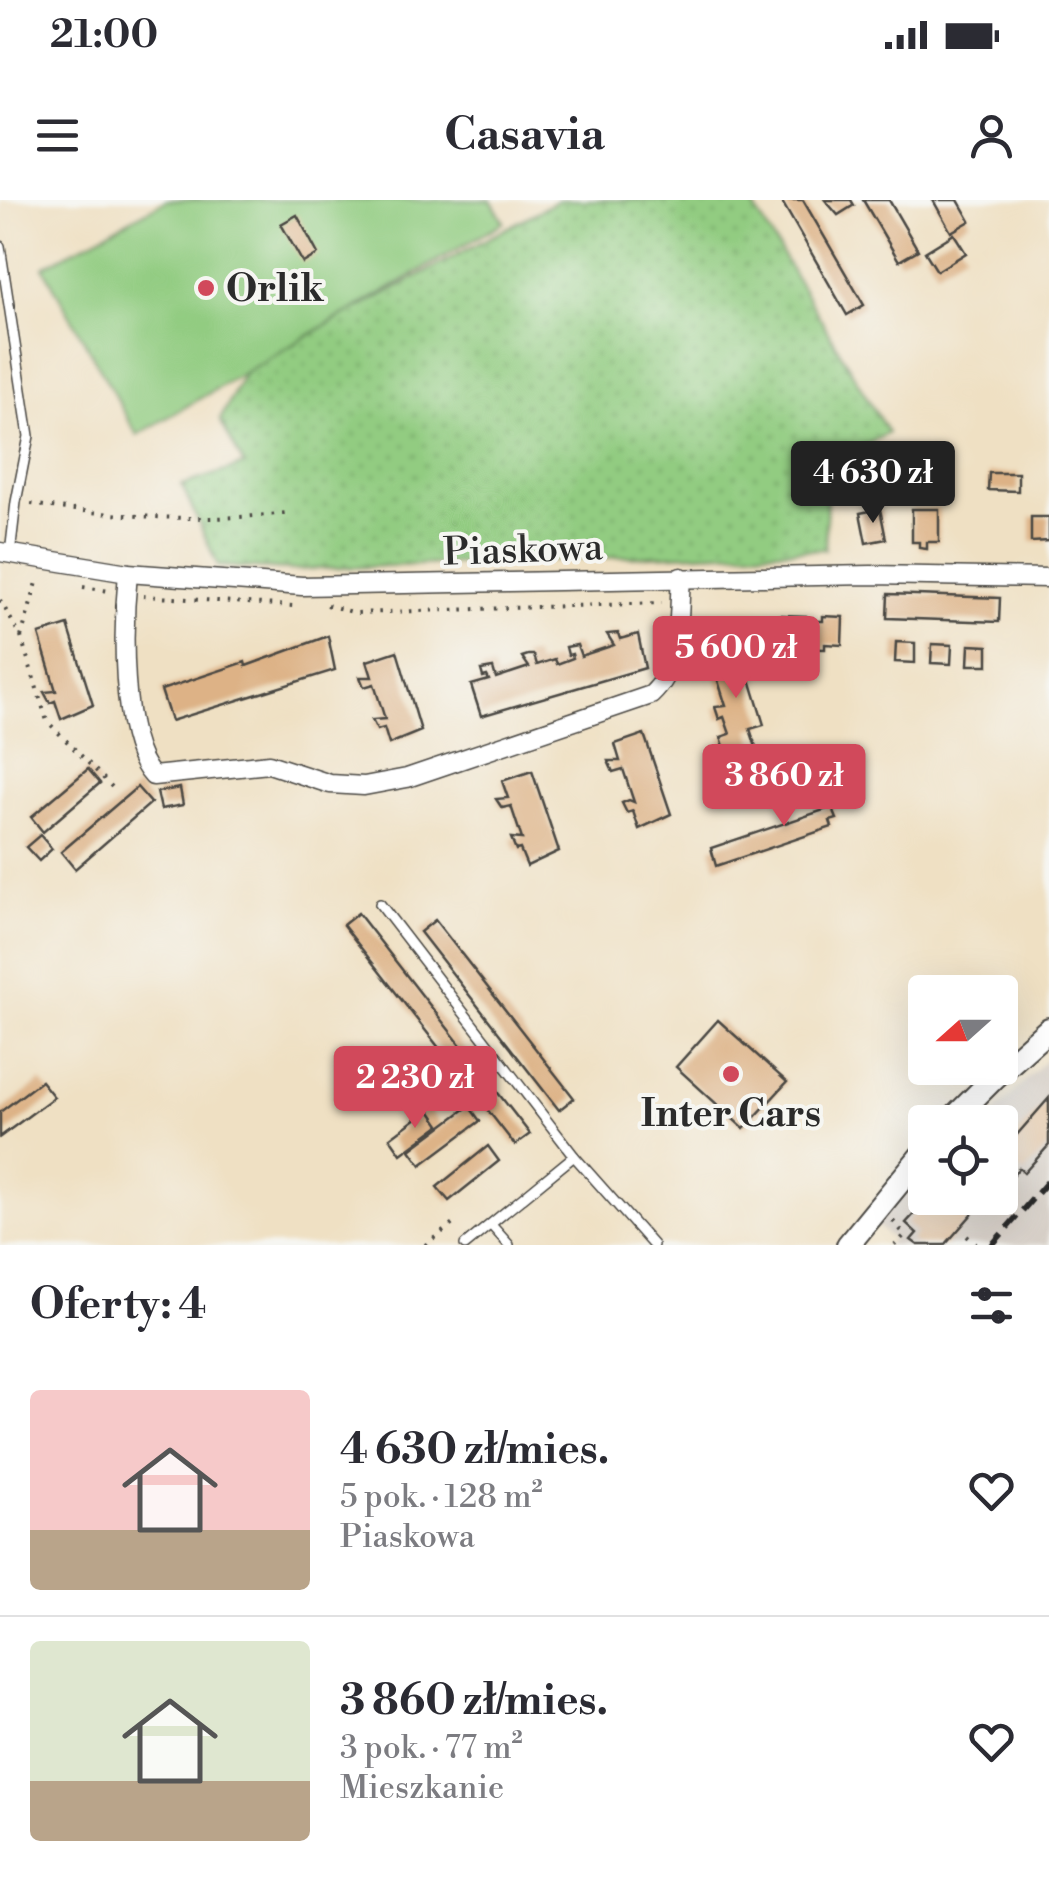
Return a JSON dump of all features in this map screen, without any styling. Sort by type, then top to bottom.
[{"type":"street","name":"Piaskowa","points":[[5,554],[128,573],[302,586],[871,574],[1049,578]]},
{"type":"street","points":[[128,573],[123,622],[126,673],[142,764],[153,776],[269,764],[330,784],[364,786],[407,778],[650,695],[666,682],[674,660],[680,577]]},
{"type":"street","points":[[967,1105],[1049,1029]]},
{"type":"street","points":[[848,1245],[908,1173]]},
{"type":"lane","points":[[0,246],[29,436],[5,554]]},
{"type":"lane","points":[[380,904],[574,1156],[654,1245]]},
{"type":"lane","points":[[465,1245],[574,1156]]},
{"type":"lane","points":[[492,1226],[509,1245]]},
{"type":"path","points":[[16,502],[120,517],[244,518],[287,513]]},
{"type":"path","points":[[21,636],[38,579]]},
{"type":"path","points":[[0,600],[21,636],[46,721],[113,788]]},
{"type":"path","points":[[896,1245],[904,1235],[893,1222],[899,1214]]},
{"type":"path","points":[[426,1245],[454,1224]]},
{"type":"path","points":[[967,1236],[977,1245]]},
{"type":"shaded area","points":[[1049,1056],[1049,1245],[887,1245],[892,1239],[876,1225],[908,1188],[908,1215],[1018,1215],[1018,1105],[1002,1105]]},
{"type":"green space","points":[[167,200],[491,200],[504,222],[137,435],[43,267]]},
{"type":"green space","points":[[559,200],[750,200],[888,433],[828,466],[825,549],[292,570],[218,566],[182,485],[244,465],[220,420],[247,368]]},
{"type":"building","points":[[781,200],[803,200],[864,305],[847,315]]},
{"type":"building","points":[[825,200],[851,200],[854,205],[838,215]]},
{"type":"building","points":[[863,200],[889,200],[918,250],[899,261]]},
{"type":"building","points":[[933,200],[958,200],[970,221],[951,232]]},
{"type":"building","points":[[297,215],[318,254],[303,263],[281,224]]},
{"type":"building","points":[[954,234],[966,253],[937,271],[925,252]]},
{"type":"building","points":[[918,467],[927,486],[891,489],[888,499],[875,500],[873,470]]},
{"type":"building","points":[[989,473],[1018,473],[1018,491],[988,490]]},
{"type":"building","points":[[880,509],[886,539],[866,543],[860,513]]},
{"type":"building","points":[[912,509],[939,509],[939,542],[927,542],[927,549],[912,542]]},
{"type":"building","points":[[1031,517],[1049,517],[1049,541],[1031,542]]},
{"type":"building","points":[[888,594],[1000,598],[999,622],[887,618]]},
{"type":"building","points":[[780,615],[806,616],[806,621],[823,621],[823,616],[843,617],[842,645],[825,644],[825,649],[779,648]]},
{"type":"building","points":[[68,625],[93,705],[61,719],[55,701],[50,703],[44,692],[56,691],[39,634]]},
{"type":"building","points":[[618,633],[620,639],[638,634],[645,668],[481,716],[471,685],[489,680],[481,670],[493,668],[496,678],[529,667],[522,657],[528,655],[534,655],[537,665],[555,659],[557,664],[573,658],[566,647],[577,645],[581,656],[614,645],[607,634]]},
{"type":"building","points":[[328,636],[335,670],[171,721],[161,690],[245,662],[246,666]]},
{"type":"building","points":[[738,640],[764,725],[750,729],[758,753],[729,762],[721,737],[730,734],[724,717],[719,719],[715,707],[726,706],[708,649]]},
{"type":"building","points":[[896,642],[915,643],[915,663],[895,662]]},
{"type":"building","points":[[932,644],[952,645],[951,664],[931,663]]},
{"type":"building","points":[[969,645],[988,646],[988,665],[968,665]]},
{"type":"building","points":[[397,651],[421,731],[389,744],[384,728],[377,730],[372,720],[385,719],[374,684],[364,687],[360,677],[372,677],[367,661]]},
{"type":"building","points":[[644,734],[671,814],[639,829],[633,811],[627,813],[622,803],[634,802],[623,769],[613,772],[608,761],[620,761],[615,744]]},
{"type":"building","points":[[88,769],[100,783],[43,832],[31,817]]},
{"type":"building","points":[[532,771],[559,851],[527,866],[511,838],[522,839],[511,806],[502,808],[496,799],[508,798],[502,781]]},
{"type":"building","points":[[839,779],[847,802],[832,807],[837,819],[830,821],[832,827],[716,866],[711,848],[827,809],[819,786]]},
{"type":"building","points":[[137,787],[151,803],[75,869],[61,852]]},
{"type":"building","points":[[180,788],[183,805],[161,809],[157,792]]},
{"type":"building","points":[[40,835],[52,849],[39,861],[26,847]]},
{"type":"building","points":[[358,913],[530,1134],[515,1145],[343,925]]},
{"type":"building","points":[[435,920],[574,1098],[559,1110],[420,932]]},
{"type":"building","name":"Inter Cars","points":[[718,1020],[787,1082],[744,1129],[676,1067]]},
{"type":"building","points":[[41,1081],[54,1097],[0,1137],[0,1112]]},
{"type":"building","points":[[1049,1098],[1049,1145],[1024,1173],[1018,1169],[1018,1133]]},
{"type":"building","points":[[469,1106],[480,1121],[421,1165],[410,1150]]},
{"type":"building","points":[[429,1109],[440,1125],[401,1154],[390,1138]]},
{"type":"building","points":[[488,1146],[499,1161],[449,1201],[437,1187]]},
{"type":"building","points":[[913,1215],[971,1215],[945,1245],[918,1245],[911,1240],[917,1233],[906,1223]]},
{"type":"railway","points":[[992,1245],[1049,1180]]},
{"type":"place","name":"Orlik","points":[[206,288]]},
{"type":"place","name":"Inter Cars","points":[[731,1074]]}]
